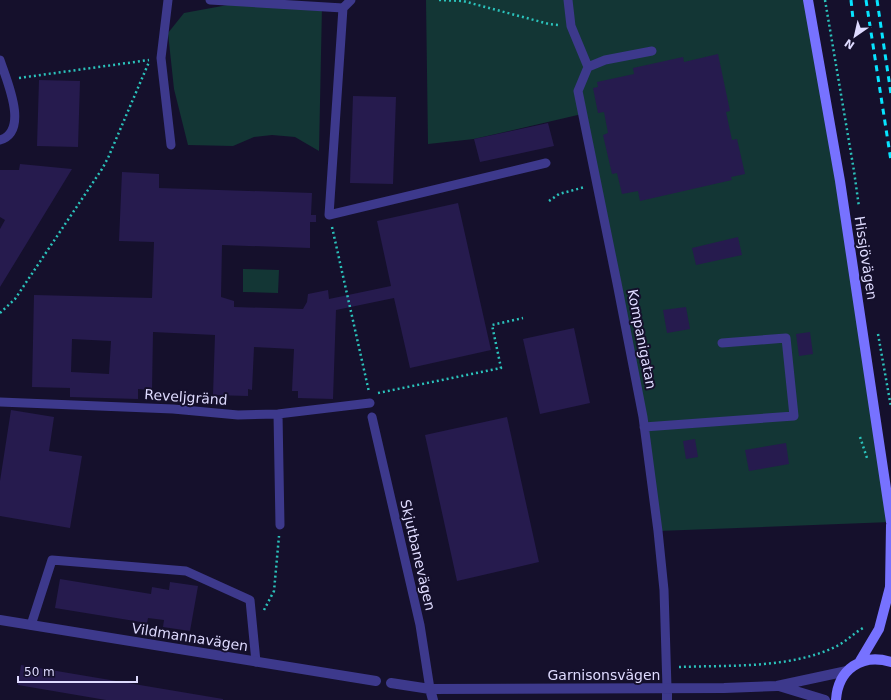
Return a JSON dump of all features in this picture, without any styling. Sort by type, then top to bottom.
[{"type":"main road","name":"Hissjövägen","points":[[808,0],[840,181],[891,523],[890,587],[879,629],[860,661]]},
{"type":"main road","points":[[836,700],[837,691],[847,671],[860,661],[880,659],[891,662]]},
{"type":"street","name":"Vildmannavägen","points":[[0,620],[376,681]]},
{"type":"street","name":"Garnisonsvägen","points":[[430,689],[724,688],[777,686],[847,671]]},
{"type":"street","points":[[391,683],[430,689]]},
{"type":"street","name":"Garnisonsvägen","points":[[777,686],[825,700]]},
{"type":"street","points":[[667,688],[667,700]]},
{"type":"street","name":"Skjutbanevägen","points":[[430,689],[433,700]]},
{"type":"lane","points":[[168,0],[162,58],[171,145]]},
{"type":"lane","points":[[210,0],[343,8]]},
{"type":"lane","points":[[351,0],[343,8],[329,215],[546,164]]},
{"type":"lane","points":[[568,0],[571,26],[588,67],[605,60],[652,51]]},
{"type":"lane","points":[[0,60],[16,110],[14,127],[5,138],[0,140]]},
{"type":"lane","name":"Kompanigatan","points":[[588,67],[578,92],[618,283],[644,427],[658,531],[664,590],[667,688]]},
{"type":"lane","points":[[644,427],[794,416],[786,338],[722,343]]},
{"type":"lane","name":"Reveljgränd","points":[[0,402],[173,410],[238,415],[278,414],[370,399]]},
{"type":"lane","points":[[278,414],[280,525]]},
{"type":"lane","name":"Skjutbanevägen","points":[[372,417],[420,625],[430,689]]},
{"type":"lane","points":[[32,625],[52,560],[186,571],[250,600],[256,662]]},
{"type":"path","points":[[439,0],[463,1],[549,24],[571,26]]},
{"type":"path","points":[[6,80],[162,58]]},
{"type":"path","points":[[0,313],[15,300],[102,169],[150,59]]},
{"type":"path","points":[[548,201],[559,194],[589,186]]},
{"type":"path","points":[[329,215],[370,399],[501,368],[492,324],[523,318]]},
{"type":"path","points":[[860,437],[869,464]]},
{"type":"path","points":[[263,611],[274,591],[280,525]]},
{"type":"path","points":[[666,667],[780,662],[814,655],[838,646],[864,627],[879,629]]},
{"type":"green space","points":[[426,0],[808,0],[891,522],[658,531],[643,417],[582,114],[474,139],[428,144]]},
{"type":"green space","points":[[244,2],[322,6],[319,151],[295,137],[272,135],[254,137],[233,146],[188,145],[174,89],[168,33],[184,13]]},
{"type":"green space","points":[[243,269],[279,270],[278,293],[243,292]]},
{"type":"building","points":[[718,54],[730,111],[726,112],[732,140],[737,139],[745,174],[731,177],[732,180],[640,201],[638,191],[622,194],[617,173],[612,174],[603,135],[608,133],[604,112],[598,113],[593,88],[598,87],[597,82],[634,74],[633,68],[683,57],[684,62]]},
{"type":"building","points":[[39,80],[80,81],[78,147],[37,146]]},
{"type":"building","points":[[353,96],[396,97],[393,184],[350,183]]},
{"type":"building","points":[[548,123],[554,146],[480,162],[474,139]]},
{"type":"building","points":[[20,164],[72,169],[0,287],[0,229],[5,220],[0,217],[0,170],[19,170]]},
{"type":"building","points":[[122,172],[159,174],[159,188],[312,193],[311,215],[316,215],[316,222],[310,222],[310,248],[222,245],[221,297],[234,301],[234,307],[303,309],[307,302],[308,294],[328,290],[329,299],[391,286],[377,221],[458,203],[491,350],[410,368],[394,298],[336,310],[333,399],[298,398],[298,391],[292,391],[294,349],[254,347],[252,390],[248,389],[248,396],[213,395],[215,335],[153,332],[152,390],[138,389],[138,399],[70,397],[70,388],[32,387],[34,295],[152,298],[154,242],[119,241]],"holes":[[[72,339],[111,341],[109,374],[71,372]]]},
{"type":"building","points":[[738,237],[742,255],[696,265],[692,248]]},
{"type":"building","points":[[686,307],[690,329],[667,333],[663,310]]},
{"type":"building","points":[[574,328],[590,403],[540,414],[523,339]]},
{"type":"building","points":[[810,332],[813,354],[799,356],[796,334]]},
{"type":"building","points":[[11,410],[54,417],[49,451],[82,456],[70,528],[0,516],[0,481]]},
{"type":"building","points":[[507,417],[539,562],[457,581],[425,435]]},
{"type":"building","points":[[695,439],[698,457],[686,459],[683,441]]},
{"type":"building","points":[[786,443],[789,464],[749,471],[745,450]]},
{"type":"building","points":[[60,579],[151,594],[152,587],[169,590],[170,582],[198,586],[190,631],[163,627],[164,620],[148,618],[147,623],[55,608]]},
{"type":"building","points":[[21,665],[223,700],[106,700],[18,685]]},
{"type":"railway","points":[[851,0],[853,19]]},
{"type":"railway","points":[[866,0],[891,161]]},
{"type":"railway","points":[[877,0],[891,94]]}]
